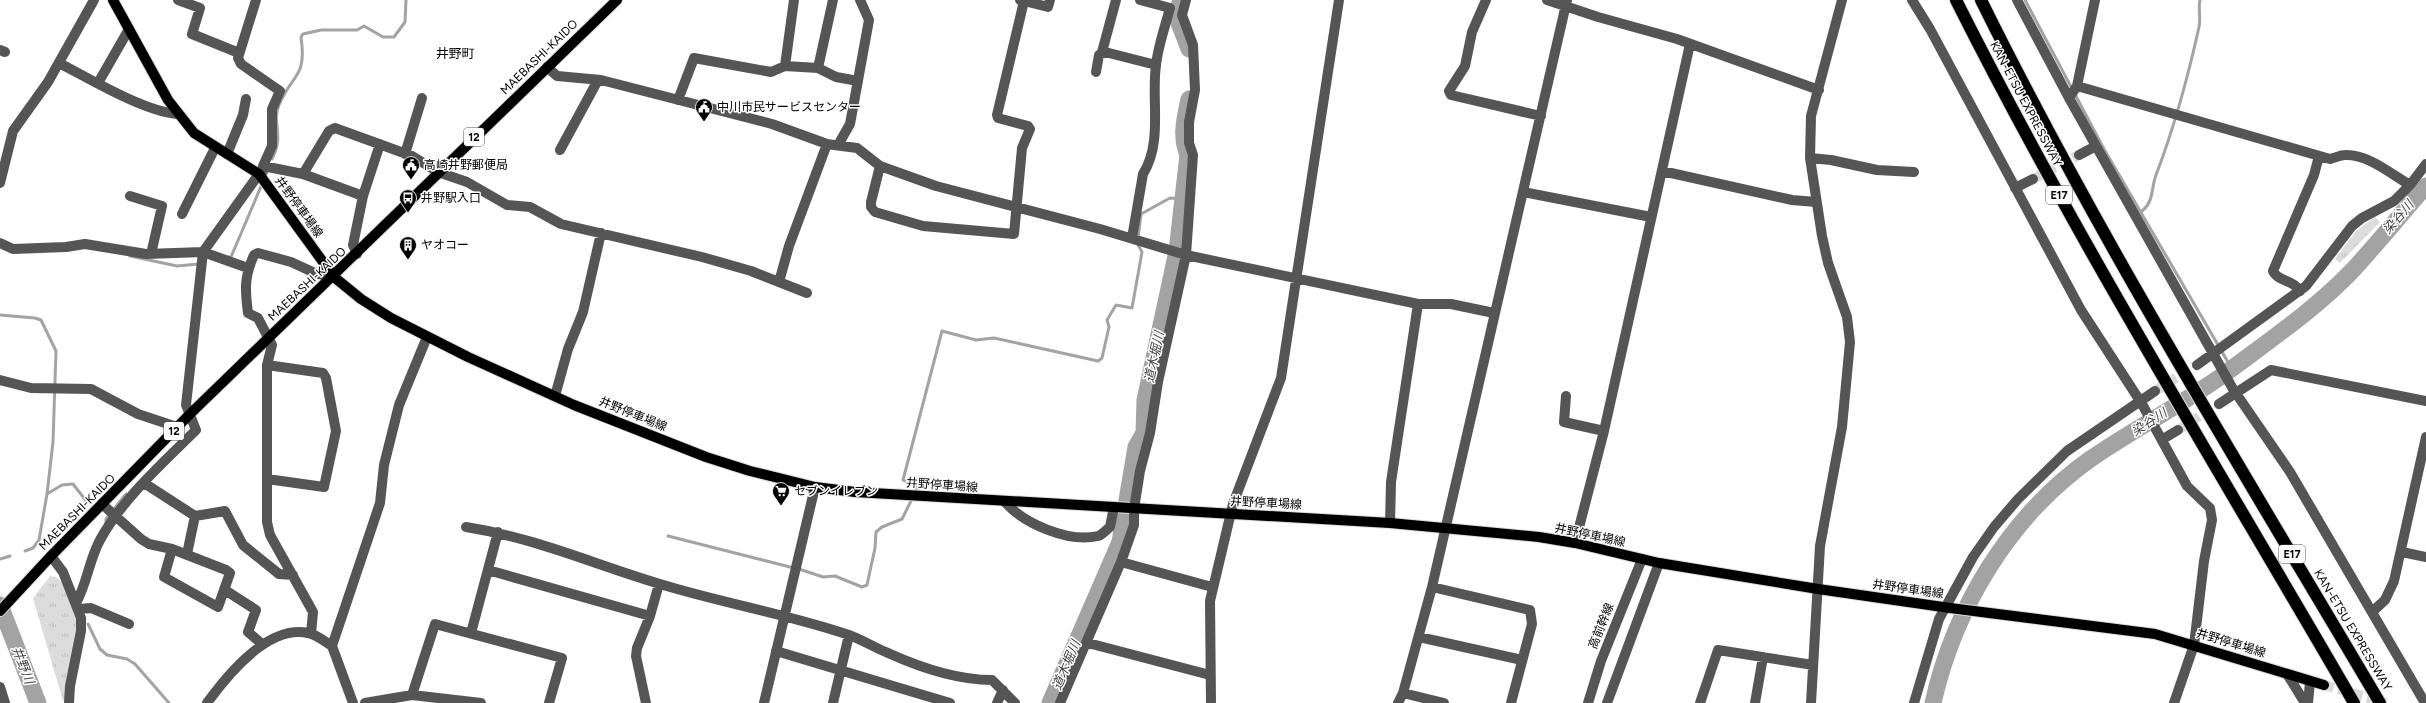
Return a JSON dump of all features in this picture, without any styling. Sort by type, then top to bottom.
[{"type":"highway","name":"KAN-ETSU EXPRESSWAY","points":[[1956,0],[1996,78],[2089,249],[2168,388],[2354,703]]},
{"type":"highway","name":"KAN-ETSU EXPRESSWAY","points":[[1981,0],[2016,72],[2108,239],[2380,703]]},
{"type":"main road","name":"井野停車場線","points":[[113,0],[177,114],[194,133],[215,148],[261,172],[334,277],[361,299],[427,337],[555,396],[706,457],[750,471],[815,487],[855,492],[1230,515],[1390,523],[1574,543],[1659,563],[1818,589],[1948,608],[2155,634],[2324,685]]},
{"type":"main road","name":"MAEBASHI-KAIDO","points":[[0,611],[51,556],[190,414],[334,277],[438,172],[616,1]]},
{"type":"street","points":[[0,183],[13,131],[59,63],[94,0]]},
{"type":"street","points":[[178,0],[200,8],[192,34],[239,53]]},
{"type":"street","points":[[78,606],[94,554],[116,517],[144,483],[196,430],[186,405],[203,252],[261,172],[272,146],[272,109],[280,91],[241,64],[239,53],[256,0]]},
{"type":"street","points":[[785,66],[794,0]]},
{"type":"street","points":[[818,68],[833,0]]},
{"type":"street","points":[[838,145],[850,124],[869,20],[860,0]]},
{"type":"street","points":[[880,166],[871,207],[875,212],[923,226],[1014,234],[1018,207],[1022,148],[1030,129],[1028,126],[998,118],[997,115],[1022,1],[1048,7],[1050,0]]},
{"type":"street","points":[[1096,72],[1099,55],[1102,52],[1116,0]]},
{"type":"street","points":[[1132,238],[1144,174],[1148,166],[1154,141],[1156,65],[1170,8],[1140,0]]},
{"type":"street","points":[[1060,703],[1088,643],[1121,562],[1134,525],[1134,509],[1140,471],[1150,433],[1158,382],[1186,255],[1193,155],[1189,143],[1189,122],[1195,90],[1193,44],[1182,15],[1186,0]]},
{"type":"street","points":[[1211,703],[1210,601],[1212,587],[1230,515],[1281,378],[1295,278],[1339,0]]},
{"type":"street","points":[[1486,0],[1472,32],[1465,66],[1450,91],[1451,95],[1541,116]]},
{"type":"street","points":[[1547,0],[1566,3],[1598,17],[1690,44],[1819,90]]},
{"type":"street","points":[[1811,703],[1820,546],[1842,427],[1850,342],[1847,317],[1825,253],[1816,202],[1810,158],[1811,116],[1842,0]]},
{"type":"street","points":[[1912,0],[1930,29],[2081,310],[2141,402],[2187,486],[2205,502],[2212,516],[2202,575],[2194,645],[2174,703]]},
{"type":"street","points":[[2017,0],[2069,98],[2234,392],[2290,472],[2425,703]]},
{"type":"street","points":[[2069,98],[2077,86],[2095,0]]},
{"type":"street","points":[[1398,703],[1403,693],[1432,587],[1444,529],[1566,3]]},
{"type":"street","points":[[98,83],[129,29]]},
{"type":"street","points":[[1574,543],[1604,431],[1690,44]]},
{"type":"street","points":[[1102,52],[1156,65]]},
{"type":"street","points":[[678,100],[694,58],[771,72],[785,66],[818,68],[836,77],[858,81]]},
{"type":"street","points":[[59,63],[98,83],[167,113],[177,114]]},
{"type":"street","points":[[547,67],[557,76],[598,80],[772,124],[826,144],[857,148],[880,166],[936,186],[1132,238],[1186,255],[1418,304],[1451,304],[1494,313]]},
{"type":"street","points":[[560,150],[598,80]]},
{"type":"street","points":[[2077,86],[2330,159],[2345,155],[2357,157],[2370,161],[2410,185]]},
{"type":"street","points":[[405,154],[422,98]]},
{"type":"street","points":[[227,154],[243,115],[246,99]]},
{"type":"street","points":[[303,174],[331,128],[405,154],[438,172],[467,182],[507,205],[530,207],[561,224],[702,257],[807,292]]},
{"type":"street","points":[[357,254],[353,245],[363,196],[380,144]]},
{"type":"street","points":[[779,282],[789,246],[826,144]]},
{"type":"street","points":[[2079,155],[2096,146]]},
{"type":"street","points":[[182,214],[215,148]]},
{"type":"street","points":[[2300,291],[2296,284],[2276,275],[2273,271],[2314,175],[2319,156]]},
{"type":"street","points":[[1810,158],[1831,160],[1877,170],[1914,172]]},
{"type":"street","points":[[2197,365],[2214,356],[2300,291],[2314,277],[2352,226],[2362,218],[2394,201],[2410,185],[2426,164]]},
{"type":"street","points":[[1662,171],[1792,200],[1816,202]]},
{"type":"street","points":[[261,172],[303,174],[363,196]]},
{"type":"street","points":[[2015,188],[2033,179]]},
{"type":"street","points":[[1522,192],[1651,217]]},
{"type":"street","points":[[130,196],[162,206],[150,254]]},
{"type":"street","points":[[555,396],[568,349],[583,312],[602,233]]},
{"type":"street","points":[[0,243],[13,249],[66,247],[85,244],[150,254],[203,252],[248,268]]},
{"type":"street","points":[[311,634],[313,612],[270,535],[267,522],[267,365],[272,345],[258,318],[248,313],[244,290],[248,268],[254,255],[258,253],[291,262],[315,273],[334,277]]},
{"type":"street","points":[[1390,523],[1391,482],[1418,304]]},
{"type":"street","points":[[332,646],[380,503],[384,465],[399,405],[427,337]]},
{"type":"street","points":[[267,365],[323,373],[326,378],[336,431],[324,487],[267,479]]},
{"type":"street","points":[[2219,404],[2234,392],[2271,370],[2426,401]]},
{"type":"street","points":[[0,380],[31,388],[58,387],[91,389],[138,414],[177,427]]},
{"type":"street","points":[[1914,703],[1931,643],[1973,557],[2018,499],[2067,451],[2141,402],[2155,391]]},
{"type":"street","points":[[1566,396],[1564,422],[1604,431]]},
{"type":"street","points":[[2161,437],[2178,430]]},
{"type":"street","points":[[2372,612],[2380,606],[2390,591],[2402,552],[2426,437]]},
{"type":"street","points":[[144,483],[195,516],[226,510],[243,545],[279,574],[293,575]]},
{"type":"street","points":[[764,703],[815,487]]},
{"type":"street","points":[[1006,502],[1015,513],[1022,517],[1058,534],[1078,537],[1099,536],[1110,527],[1114,507]]},
{"type":"street","points":[[102,504],[141,539],[158,547],[172,549],[187,554],[230,573],[218,607],[164,577],[172,549]]},
{"type":"street","points":[[187,554],[195,516]]},
{"type":"street","points":[[466,527],[498,532],[561,549],[659,584],[785,616],[849,636],[888,653],[934,669],[973,680],[992,680],[1015,703]]},
{"type":"street","points":[[471,633],[498,532]]},
{"type":"street","points":[[2402,552],[2426,557]]},
{"type":"street","points":[[51,556],[63,572],[82,618],[81,631],[70,686],[70,703]]},
{"type":"street","name":"高前幹線","points":[[1588,703],[1602,661],[1642,559]]},
{"type":"street","points":[[1121,562],[1212,587]]},
{"type":"street","points":[[1606,703],[1659,563]]},
{"type":"street","points":[[488,570],[650,616]]},
{"type":"street","points":[[646,703],[636,656],[636,648],[650,616],[659,584]]},
{"type":"street","points":[[1432,587],[1530,610],[1532,624],[1511,703]]},
{"type":"street","points":[[225,590],[256,610],[248,632],[262,644]]},
{"type":"street","points":[[78,606],[91,608],[129,624]]},
{"type":"street","points":[[412,695],[435,624],[562,658],[549,703]]},
{"type":"street","points":[[207,703],[217,690],[262,644],[292,633],[311,634],[332,646],[354,703]]},
{"type":"street","points":[[833,703],[849,636]]},
{"type":"street","points":[[1419,637],[1522,660]]},
{"type":"street","points":[[1088,643],[1210,675]]},
{"type":"street","points":[[1700,703],[1718,650],[1813,665]]},
{"type":"street","points":[[776,651],[950,703]]},
{"type":"street","points":[[1755,703],[1763,657]]},
{"type":"street","points":[[2286,674],[2305,703]]},
{"type":"street","points":[[2308,703],[2310,682]]},
{"type":"street","points":[[0,687],[5,703]]},
{"type":"street","points":[[997,703],[1003,690]]},
{"type":"street","points":[[1403,693],[1444,703]]},
{"type":"street","points":[[365,703],[412,695],[480,703]]},
{"type":"green space","points":[[2375,217],[2380,222],[2340,263],[2335,259],[2356,231]]},
{"type":"green space","points":[[50,576],[56,577],[63,583],[78,624],[65,699],[63,701],[33,598]]},
{"type":"waterway","points":[[272,159],[276,150],[278,136],[276,118],[277,112],[284,95],[300,69],[302,61],[301,37],[303,34],[321,30],[357,30],[364,26],[383,37],[394,37],[405,22],[406,0]]},
{"type":"waterway","name":"道木堀川","points":[[1181,0],[1176,15],[1189,49]]},
{"type":"waterway","points":[[2025,0],[2104,149],[2232,369]]},
{"type":"waterway","points":[[2142,211],[2149,203],[2154,180],[2175,121],[2199,27],[2200,0]]},
{"type":"waterway","name":"道木堀川","points":[[1050,703],[1120,542],[1136,447],[1144,433],[1145,400],[1177,251],[1188,155],[1184,141],[1184,134],[1189,99]]},
{"type":"waterway","points":[[228,257],[231,257],[268,170]]},
{"type":"waterway","name":"染谷川","points":[[1933,703],[1942,668],[1955,633],[1970,600],[2010,537],[2034,509],[2060,483],[2089,460],[2216,380],[2324,298],[2351,272],[2426,186]]},
{"type":"waterway","points":[[1138,238],[1141,214],[1170,198],[1184,199]]},
{"type":"waterway","points":[[668,536],[802,570],[823,577],[835,576],[862,587],[867,585],[875,548],[876,532],[882,527],[902,519],[918,487],[903,480],[942,331],[976,340],[994,338],[1098,361],[1102,358],[1109,327],[1107,320],[1116,305],[1132,308],[1142,252],[1137,243]]},
{"type":"waterway","points":[[130,256],[177,266],[199,264]]},
{"type":"waterway","points":[[0,315],[35,318],[41,320],[56,351],[53,442],[47,494],[39,540],[33,548],[25,551]]},
{"type":"waterway","points":[[47,494],[62,485],[73,484],[87,502]]},
{"type":"waterway","points":[[106,523],[106,519],[126,494]]},
{"type":"waterway","points":[[0,559],[10,556]]},
{"type":"waterway","name":"井野川","points":[[0,605],[38,703]]},
{"type":"waterway","points":[[88,624],[100,649],[107,655],[127,659],[135,664],[169,703]]},
{"type":"tunnel","points":[[2033,179],[2079,155]]},
{"type":"tunnel","points":[[2155,391],[2197,365]]},
{"type":"tunnel","points":[[2178,430],[2219,404]]},
{"type":"tunnel","points":[[2324,685],[2386,703]]},
{"type":"place","name":"中川市民サービスセンター","points":[[704,122]]},
{"type":"place","name":"高崎井野郵便局","points":[[411,180]]},
{"type":"place","name":"井野駅入口","points":[[408,213]]},
{"type":"place","name":"ヤオコー","points":[[408,260]]},
{"type":"place","name":"セブンイレブン","points":[[781,506]]},
{"type":"district","name":"井野町","points":[[455,53]]}]
